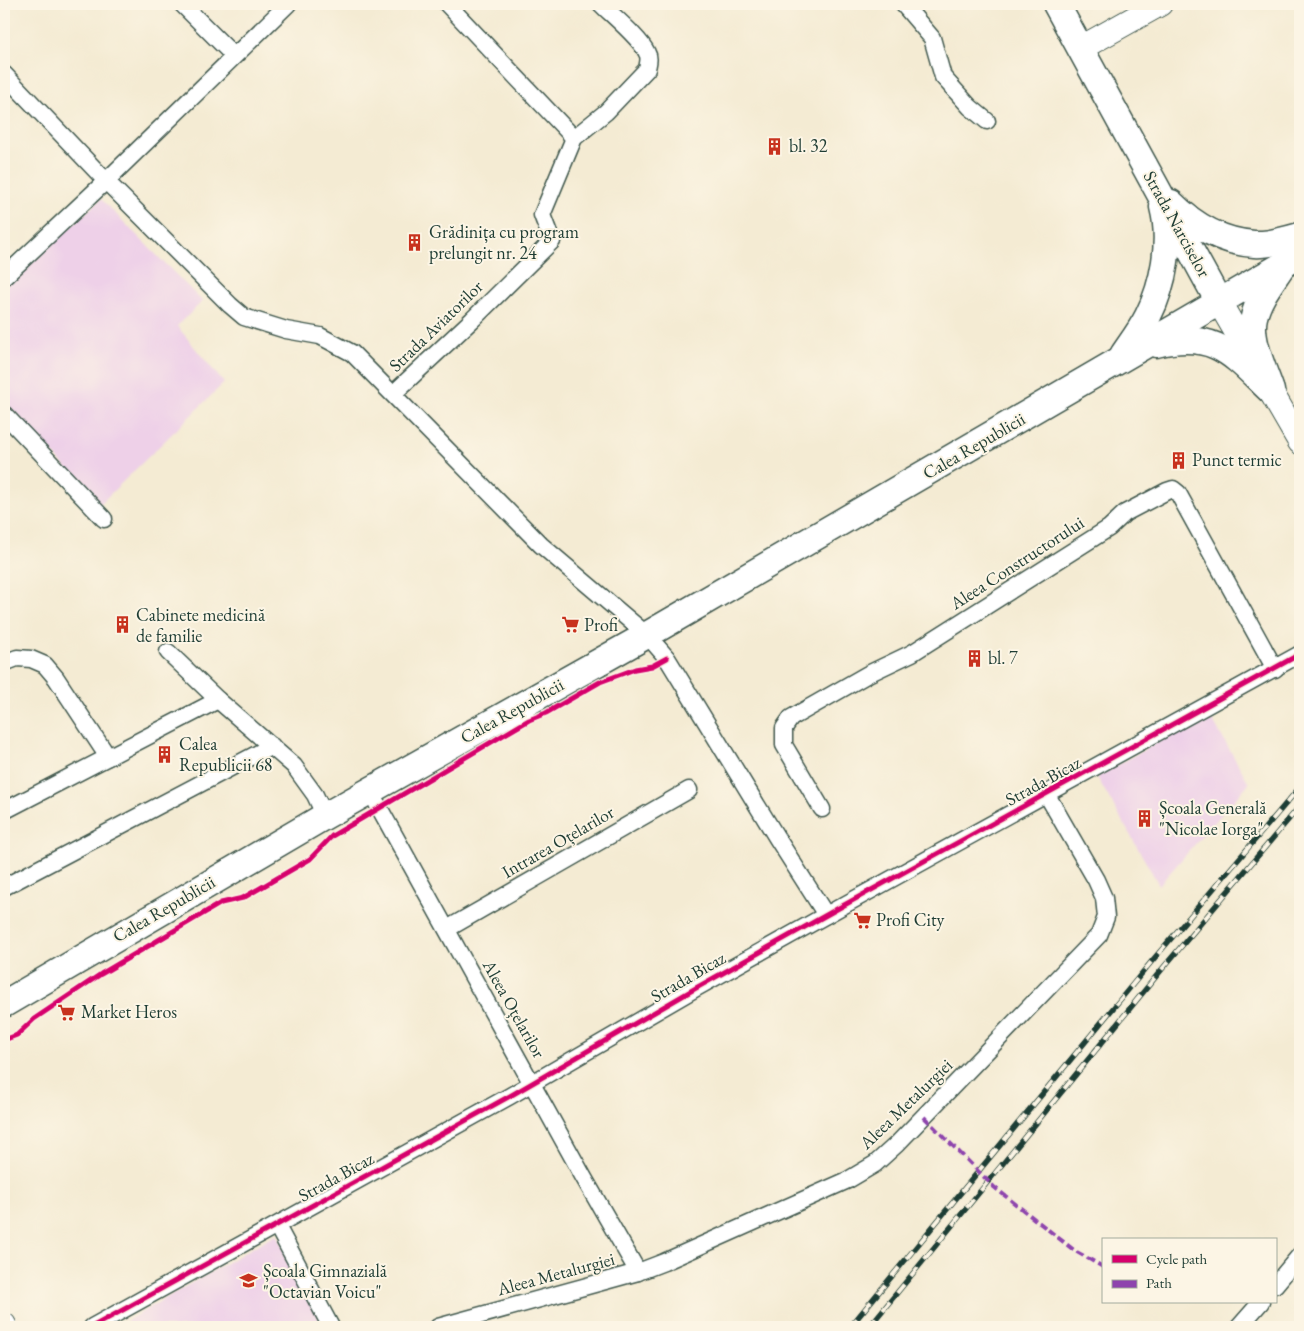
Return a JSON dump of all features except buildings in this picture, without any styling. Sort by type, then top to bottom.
[{"type":"main road","name":"Strada Narciselor","points":[[1056,4],[1220,302]]},
{"type":"main road","points":[[1160,192],[1180,212],[1197,225],[1235,241],[1256,244],[1282,241],[1300,236]]},
{"type":"main road","points":[[1131,354],[1159,291],[1165,262],[1166,237],[1160,192]]},
{"type":"main road","points":[[1271,391],[1261,365],[1253,333],[1254,317],[1268,288],[1292,260]]},
{"type":"main road","name":"Calea Republicii","points":[[4,1004],[325,816],[647,635],[1292,260]]},
{"type":"main road","points":[[1131,354],[1172,340],[1207,342],[1224,349],[1236,357],[1271,391]]},
{"type":"street","points":[[182,4],[234,56]]},
{"type":"street","points":[[4,277],[288,4]]},
{"type":"street","points":[[447,4],[574,138],[606,112],[647,69],[649,62],[648,54],[642,45],[601,4]]},
{"type":"street","points":[[903,4],[932,38],[943,77],[970,108],[988,121]]},
{"type":"street","points":[[1081,48],[1160,4]]},
{"type":"street","name":"Strada Aviatorilor","points":[[4,74],[215,292],[244,317],[286,330],[320,336],[352,352],[541,545],[647,635]]},
{"type":"street","name":"Strada Aviatorilor","points":[[394,394],[552,240],[542,215],[574,138]]},
{"type":"street","name":"Strada Narciselor","points":[[1220,302],[1300,442]]},
{"type":"street","points":[[4,414],[104,519]]},
{"type":"street","name":"Aleea Constructorului","points":[[822,810],[784,745],[784,728],[791,718],[868,674],[912,653],[1109,528],[1125,513],[1173,489],[1178,493],[1275,669]]},
{"type":"street","points":[[647,635],[667,658],[826,915]]},
{"type":"street","points":[[168,652],[218,700],[294,766],[315,795],[325,816]]},
{"type":"street","name":"Strada Bicaz","points":[[92,1327],[532,1083],[826,915],[1300,654]]},
{"type":"street","points":[[4,664],[17,658],[31,659],[45,665],[56,678],[108,757]]},
{"type":"street","points":[[4,811],[218,700]]},
{"type":"street","points":[[4,887],[272,746]]},
{"type":"street","name":"Intrarea Oțelarilor","points":[[447,929],[689,790]]},
{"type":"street","name":"Aleea Oțelarilor","points":[[370,791],[638,1272]]},
{"type":"street","name":"Aleea Metalurgiei","points":[[438,1327],[638,1272],[664,1262],[848,1180],[875,1164],[898,1144],[1100,935],[1106,916],[1104,898],[1096,880],[1047,795]]},
{"type":"street","points":[[277,1226],[332,1327]]},
{"type":"street","points":[[1276,1284],[1300,1255]]},
{"type":"street","points":[[1239,1327],[1259,1304]]},
{"type":"shaded area","points":[[101,199],[202,301],[204,300],[177,326],[224,383],[100,504],[4,401],[4,287]]},
{"type":"shaded area","points":[[1208,713],[1249,783],[1159,885],[1097,777]]},
{"type":"shaded area","name":"Școala Gimnazială \"Octavian Voicu\"","points":[[276,1234],[327,1327],[116,1327]]},
{"type":"railway","points":[[850,1327],[1152,961],[1300,787]]},
{"type":"railway","points":[[869,1327],[1163,968],[1300,806]]},
{"type":"marked path","points":[[924,1117],[994,1187],[1075,1251],[1102,1266]]},
{"type":"cycle path","points":[[92,1327],[510,1096],[837,909],[1300,654]]},
{"type":"cycle path","points":[[4,1040],[17,1035],[34,1019],[101,974],[221,903],[243,898],[310,859],[332,836],[529,720],[546,713],[600,682],[635,669],[652,666],[667,658]]},
{"type":"place","name":"bl. 32","points":[[775,146]]},
{"type":"place","name":"Grădinița cu program prelungit nr. 24","points":[[415,242]]},
{"type":"place","name":"Punct termic","points":[[1178,460]]},
{"type":"place","name":"Cabinete medicină de familie","points":[[122,625]]},
{"type":"place","name":"Profi","points":[[570,625]]},
{"type":"place","name":"bl. 7","points":[[974,658]]},
{"type":"place","name":"Calea Republicii 68","points":[[165,754]]},
{"type":"place","name":"Școala Generală \"Nicolae Iorga\"","points":[[1145,818]]},
{"type":"place","name":"Profi City","points":[[862,920]]},
{"type":"place","name":"Market Heros","points":[[67,1012]]},
{"type":"place","name":"Școala Gimnazială \"Octavian Voicu\"","points":[[249,1281]]}]
